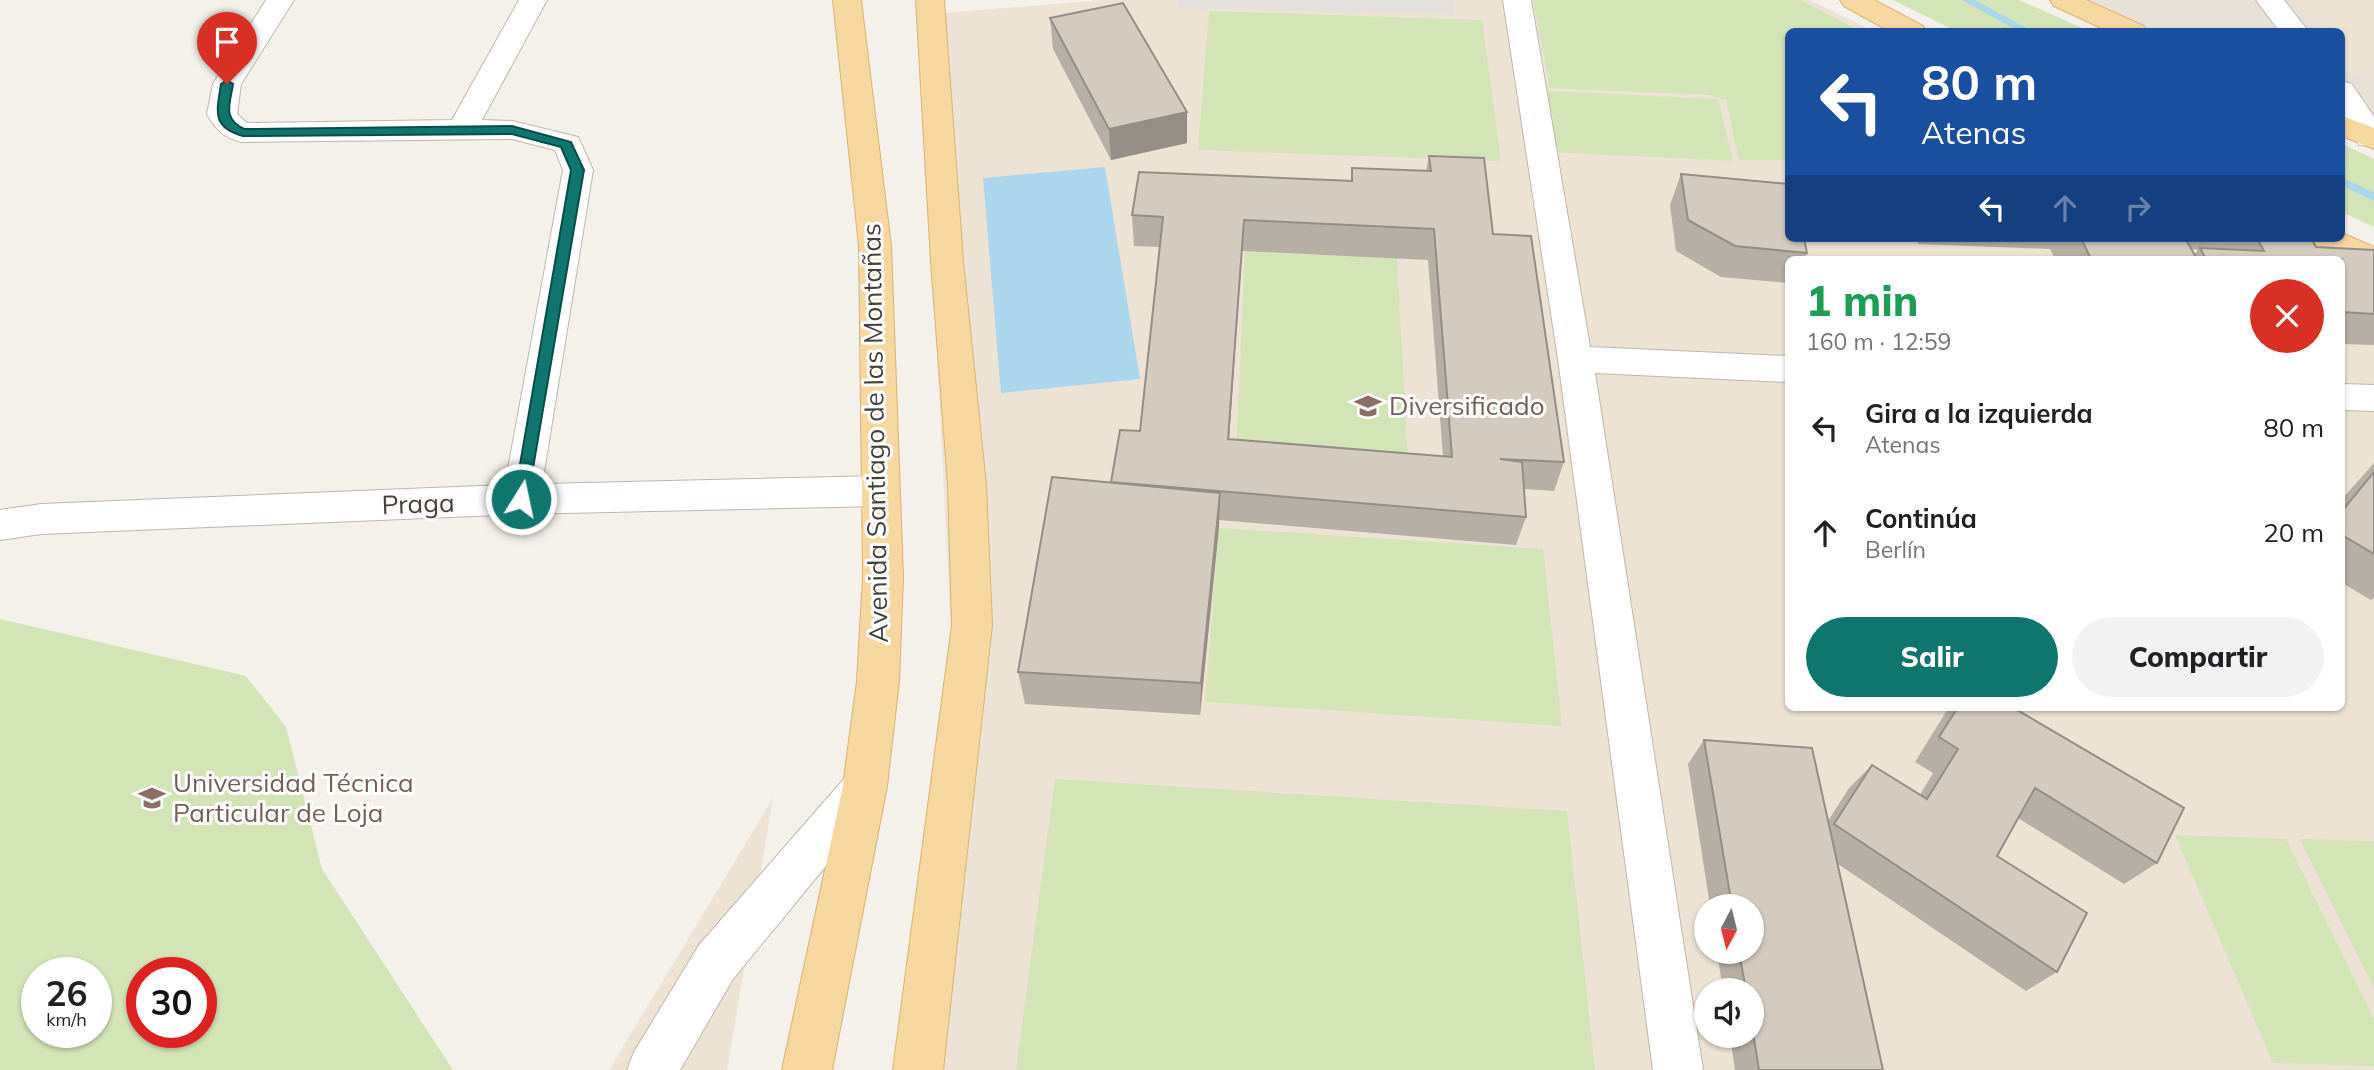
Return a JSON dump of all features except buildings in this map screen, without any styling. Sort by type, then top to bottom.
[{"type":"main road","name":"Avenida Santiago de las Montañas","points":[[807,1070],[865,786],[878,668],[883,577],[875,246],[847,0]]},
{"type":"main road","points":[[918,1070],[972,625],[967,485],[947,261],[930,0]]},
{"type":"main road","points":[[1854,0],[1906,28]]},
{"type":"main road","points":[[2064,0],[2125,28]]},
{"type":"main road","points":[[2345,126],[2372,139]]},
{"type":"main road","points":[[2332,242],[2374,260]]},
{"type":"street","points":[[280,0],[227,84],[222,114],[229,126],[243,132],[512,130],[566,144],[578,170],[521,499]]},
{"type":"street","points":[[462,129],[533,0]]},
{"type":"street","points":[[1517,0],[1575,359],[1678,1070]]},
{"type":"street","points":[[2270,0],[2292,28]]},
{"type":"street","points":[[2345,94],[2372,139]]},
{"type":"street","points":[[1575,359],[1785,369]]},
{"type":"street","points":[[2345,397],[2374,398]]},
{"type":"street","name":"Praga","points":[[0,525],[41,519],[521,499],[879,491]]},
{"type":"street","points":[[652,1070],[716,962],[865,786]]},
{"type":"shaded area","points":[[1104,0],[1810,0],[1867,28],[1785,28],[1785,242],[2293,242],[2323,256],[1785,256],[1785,711],[2345,711],[2345,266],[2374,281],[2374,1070],[904,1070],[954,691],[920,15]]},
{"type":"shaded area","points":[[1176,0],[1454,0],[1455,14],[1178,8]]},
{"type":"shaded area","points":[[2064,0],[2374,0],[2374,139],[2345,126],[2345,28],[2127,28]]},
{"type":"shaded area","points":[[2294,0],[2374,0],[2374,74],[2345,73],[2345,28],[2314,28]]},
{"type":"shaded area","points":[[773,798],[727,1070],[609,1070]]},
{"type":"green space","points":[[1533,0],[1800,0],[1854,28],[1785,28],[1785,160],[1739,160],[1726,100],[1709,95],[1550,88]]},
{"type":"green space","points":[[1893,0],[2019,0],[2082,28],[1950,28]]},
{"type":"green space","points":[[1209,11],[1482,20],[1501,161],[1198,150]]},
{"type":"green space","points":[[1548,91],[1718,99],[1733,161],[1556,152]]},
{"type":"green space","points":[[2345,145],[2374,159],[2374,227],[2345,213]]},
{"type":"green space","points":[[1245,252],[1397,258],[1408,464],[1236,456]]},
{"type":"green space","points":[[1219,528],[1543,549],[1562,726],[1205,702]]},
{"type":"green space","name":"Universidad Técnica Particular de Loja","points":[[0,619],[246,676],[286,727],[322,869],[453,1070],[0,1070]]},
{"type":"green space","points":[[1055,779],[1567,811],[1595,1070],[1016,1070]]},
{"type":"green space","points":[[2175,835],[2286,839],[2374,1019],[2374,1066],[2273,1063]]},
{"type":"green space","points":[[2300,839],[2374,841],[2374,988]]},
{"type":"water","points":[[1105,167],[1140,379],[1001,393],[983,178]]},
{"type":"waterway","points":[[1967,0],[2021,28]]},
{"type":"waterway","points":[[2345,183],[2374,197]]},
{"type":"place","name":"Diversificado","points":[[1368,406]]},
{"type":"place","name":"Universidad Técnica Particular de Loja","points":[[152,798]]},
{"type":"route","points":[[227,84],[222,114],[229,126],[243,132],[512,130],[566,144],[578,170],[521,499]]}]
